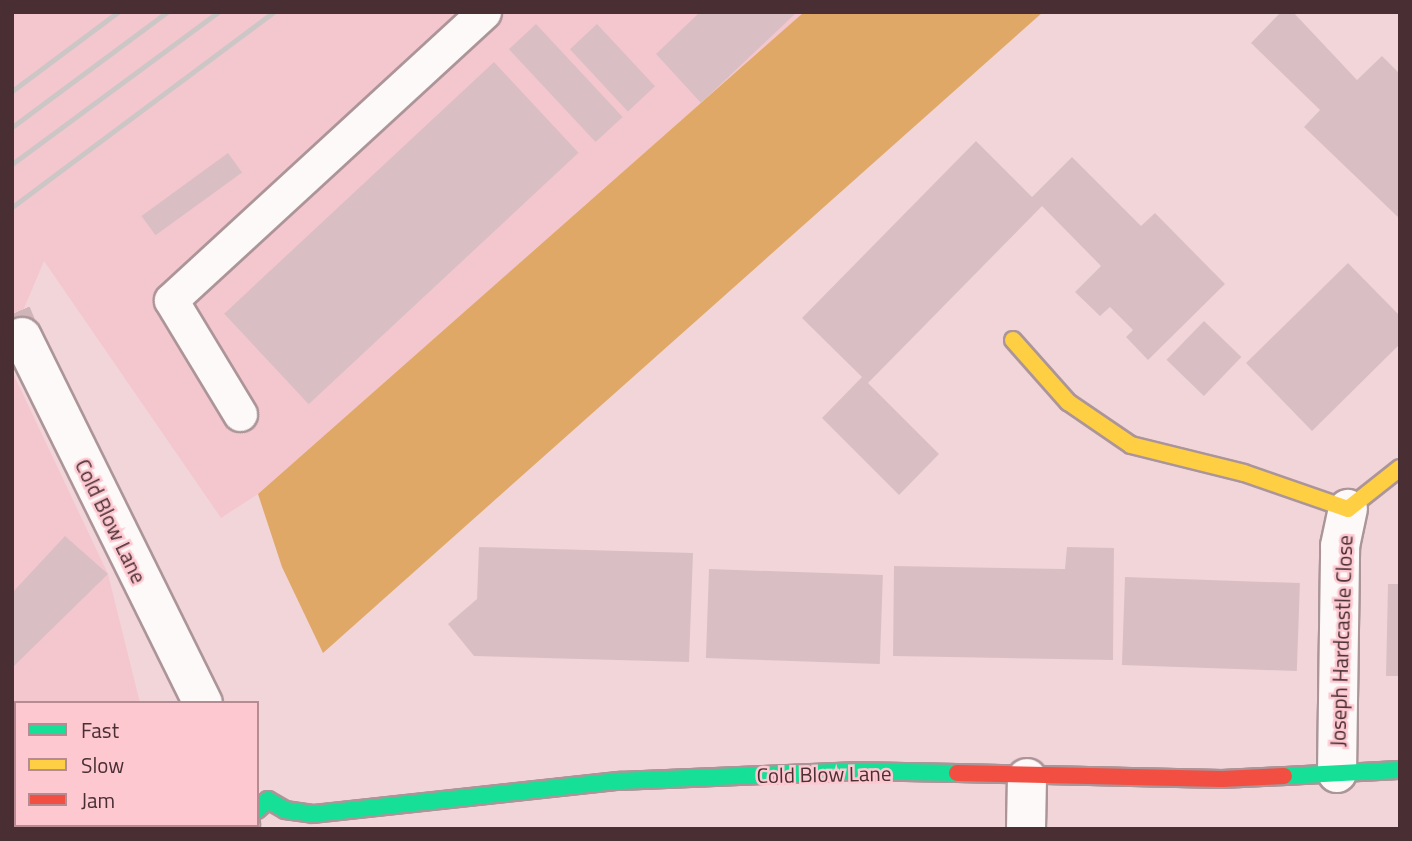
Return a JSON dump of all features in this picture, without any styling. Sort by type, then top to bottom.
[{"type":"street","name":"Cold Blow Lane","points":[[22,337],[202,701]]},
{"type":"street","name":"Joseph Hardcastle Close","points":[[1013,340],[1068,402],[1131,445],[1244,473],[1348,509]]},
{"type":"street","name":"Joseph Hardcastle Close","points":[[1338,773],[1340,546],[1348,509],[1400,468]]},
{"type":"street","name":"Cold Blow Lane","points":[[261,800],[285,810],[313,814],[619,781],[853,771],[1027,778],[1222,779],[1400,770]]},
{"type":"street","points":[[1026,829],[1027,778]]},
{"type":"lane","points":[[240,414],[171,300],[484,12]]},
{"type":"shaded area","points":[[12,12],[804,12],[258,494],[221,518],[44,261],[12,337]]},
{"type":"shaded area","points":[[804,12],[1043,12],[323,653],[282,567],[258,494]]},
{"type":"shaded area","points":[[12,371],[108,574],[140,701],[14,701],[14,827],[132,827],[12,829]]},
{"type":"building","points":[[700,12],[797,12],[701,103],[656,54]]},
{"type":"building","points":[[1281,12],[1293,12],[1357,80],[1382,56],[1400,74],[1400,219],[1304,127],[1320,110],[1251,43]]},
{"type":"building","points":[[536,24],[623,117],[596,142],[509,49]]},
{"type":"building","points":[[597,24],[655,86],[628,111],[570,49]]},
{"type":"building","points":[[494,62],[579,153],[309,404],[224,314]]},
{"type":"building","points":[[976,141],[1032,197],[1072,157],[1141,226],[1155,213],[1225,284],[1148,360],[1126,337],[1133,330],[1110,307],[1100,316],[1075,292],[1101,266],[1042,206],[868,383],[939,454],[899,495],[822,418],[862,377],[802,318]]},
{"type":"building","points":[[228,153],[242,172],[156,235],[141,216]]},
{"type":"building","points":[[1348,263],[1400,316],[1400,344],[1312,431],[1246,363]]},
{"type":"building","points":[[1204,321],[1241,357],[1204,396],[1166,360]]},
{"type":"building","points":[[65,536],[108,574],[12,668],[12,593]]},
{"type":"building","points":[[479,547],[693,553],[689,662],[474,656],[448,624],[477,599]]},
{"type":"building","points":[[1067,547],[1114,548],[1113,660],[893,656],[894,566],[1065,569]]},
{"type":"building","points":[[709,569],[883,575],[880,664],[706,658]]},
{"type":"building","points":[[1125,577],[1300,583],[1297,671],[1122,665]]},
{"type":"building","points":[[1388,584],[1400,584],[1400,676],[1386,676]]},
{"type":"tunnel","points":[[12,314],[22,337]]},
{"type":"railway","points":[[12,91],[118,12]]},
{"type":"railway","points":[[12,127],[167,12]]},
{"type":"railway","points":[[12,164],[218,12]]},
{"type":"railway","points":[[12,207],[274,12]]},
{"type":"traffic: fast","points":[[1284,776],[1400,770]]},
{"type":"traffic: fast","points":[[259,808],[268,800],[285,810],[313,814],[619,781],[853,771],[957,773]]},
{"type":"traffic: slow","points":[[1013,340],[1068,402],[1131,445],[1244,473],[1348,509],[1400,468]]},
{"type":"traffic: jam","points":[[957,773],[1222,779],[1284,776]]}]
